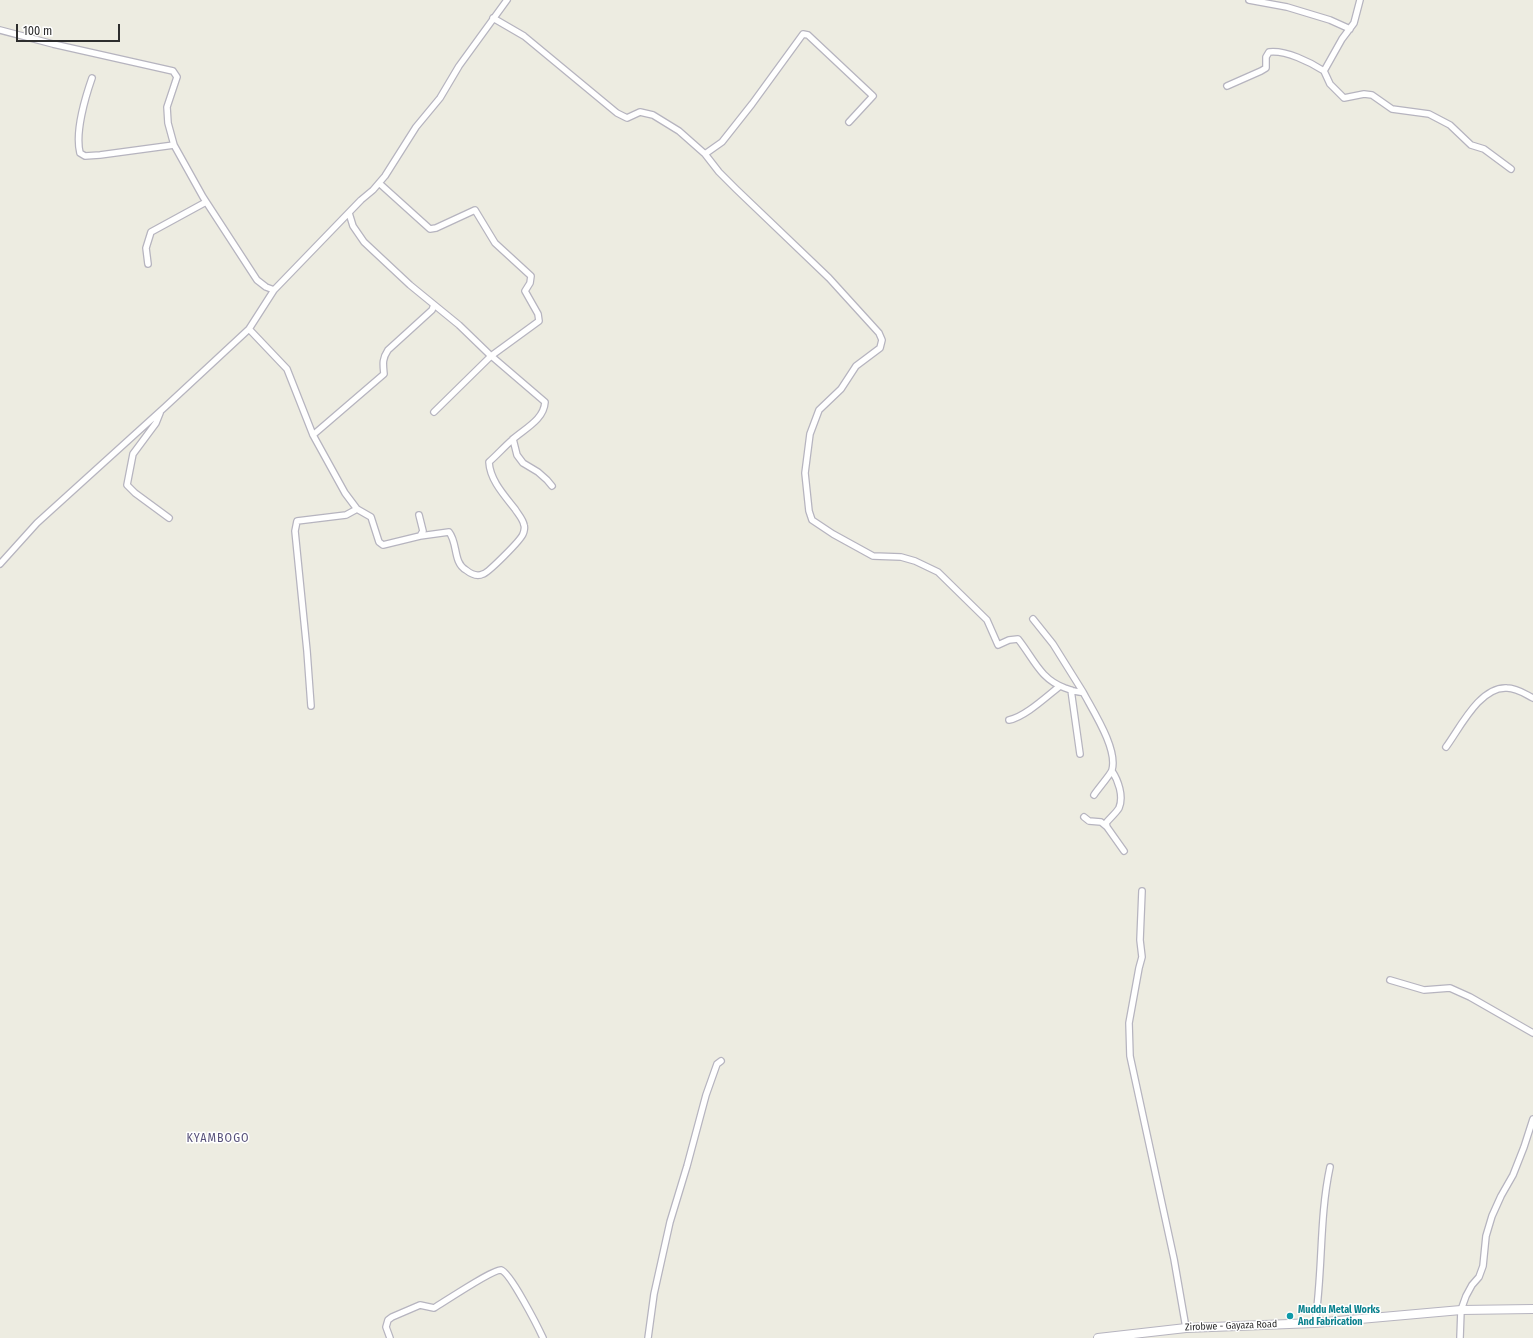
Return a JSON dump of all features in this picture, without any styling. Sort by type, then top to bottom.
[{"type":"street","points":[[0,564],[37,524],[249,329],[274,290],[385,176],[416,127],[440,98],[459,66],[507,0]]},
{"type":"street","points":[[1249,0],[1287,7],[1330,20],[1350,29]]},
{"type":"street","points":[[1324,71],[1342,39],[1354,23],[1360,0]]},
{"type":"street","points":[[493,18],[524,36],[617,113],[627,118],[640,112],[654,115],[679,131],[705,154],[719,172],[829,278],[879,332],[882,340],[880,348],[856,366],[841,389],[819,410],[812,428],[805,473],[809,511],[812,520],[833,534],[873,556],[901,557],[916,560],[938,572],[987,620],[998,644],[1009,640],[1018,640],[1027,650],[1037,667],[1047,679],[1071,690],[1083,692]]},
{"type":"street","points":[[0,30],[53,44],[173,70],[177,77],[167,107],[168,123],[174,145],[206,202],[257,280],[266,287],[274,290]]},
{"type":"street","points":[[705,154],[722,142],[803,34],[808,35],[873,96],[849,122]]},
{"type":"street","points":[[1227,86],[1266,68],[1266,57],[1269,52],[1278,51],[1312,63],[1324,71],[1330,84],[1344,98],[1364,94],[1372,95],[1392,109],[1429,114],[1450,125],[1470,145],[1484,149],[1511,169]]},
{"type":"street","points":[[92,78],[84,103],[79,139],[80,153],[85,156],[100,156],[174,145]]},
{"type":"street","points":[[379,183],[430,229],[436,228],[475,210],[495,243],[531,276],[530,283],[525,291],[538,314],[539,320],[491,356],[434,412]]},
{"type":"street","points":[[148,264],[146,248],[151,232],[206,202]]},
{"type":"street","points":[[249,329],[287,369],[313,435],[345,493],[357,508],[371,517],[379,542],[383,545],[420,536],[450,532],[453,537],[457,560],[464,570],[477,576],[484,574],[515,545],[524,534],[524,525],[521,517],[497,485],[489,462],[513,439],[533,423],[544,409],[545,402],[491,356],[459,325],[410,285],[364,242],[353,226],[349,213]]},
{"type":"street","points":[[313,435],[384,374],[382,365],[384,356],[388,350],[432,310],[434,304]]},
{"type":"street","points":[[161,411],[156,423],[133,454],[127,485],[135,493],[169,518]]},
{"type":"street","points":[[513,439],[517,455],[523,463],[538,472],[552,486]]},
{"type":"street","points":[[311,706],[295,531],[297,522],[346,515],[357,508]]},
{"type":"street","points":[[419,515],[423,530],[420,536]]},
{"type":"street","points":[[1033,619],[1053,644],[1083,692],[1111,746],[1112,770],[1117,779],[1120,796],[1119,808],[1106,823],[1107,827]]},
{"type":"street","points":[[1009,720],[1016,719],[1060,686]]},
{"type":"street","points":[[1446,748],[1477,702],[1493,691],[1499,688],[1516,689],[1533,698]]},
{"type":"street","points":[[1071,690],[1080,754]]},
{"type":"street","points":[[1094,795],[1112,770]]},
{"type":"street","points":[[1084,817],[1089,821],[1100,822],[1107,827],[1124,851]]},
{"type":"street","points":[[1142,891],[1140,940],[1142,957],[1136,981],[1129,1023],[1130,1056],[1171,1244],[1186,1328]]},
{"type":"street","points":[[1390,980],[1424,990],[1450,988],[1477,1000],[1533,1033]]},
{"type":"street","points":[[648,1338],[654,1294],[670,1222],[687,1166],[706,1094],[717,1064],[721,1061]]},
{"type":"street","points":[[1460,1338],[1461,1310],[1472,1284],[1479,1277],[1483,1266],[1486,1236],[1492,1216],[1513,1175],[1533,1119]]},
{"type":"street","points":[[1315,1323],[1318,1305],[1320,1253],[1325,1197],[1330,1167]]},
{"type":"street","points":[[390,1338],[386,1327],[388,1320],[392,1317],[420,1305],[434,1308],[488,1274],[500,1270],[506,1274],[520,1294],[543,1338]]},
{"type":"street","name":"Zirobwe - Gayaza Road","points":[[1098,1338],[1186,1328],[1315,1323],[1461,1310],[1533,1309]]},
{"type":"place","name":"Muddu Metal Works And Fabrication","points":[[1290,1316]]},
{"type":"district","name":"KYAMBOGO","points":[[218,1139]]}]
